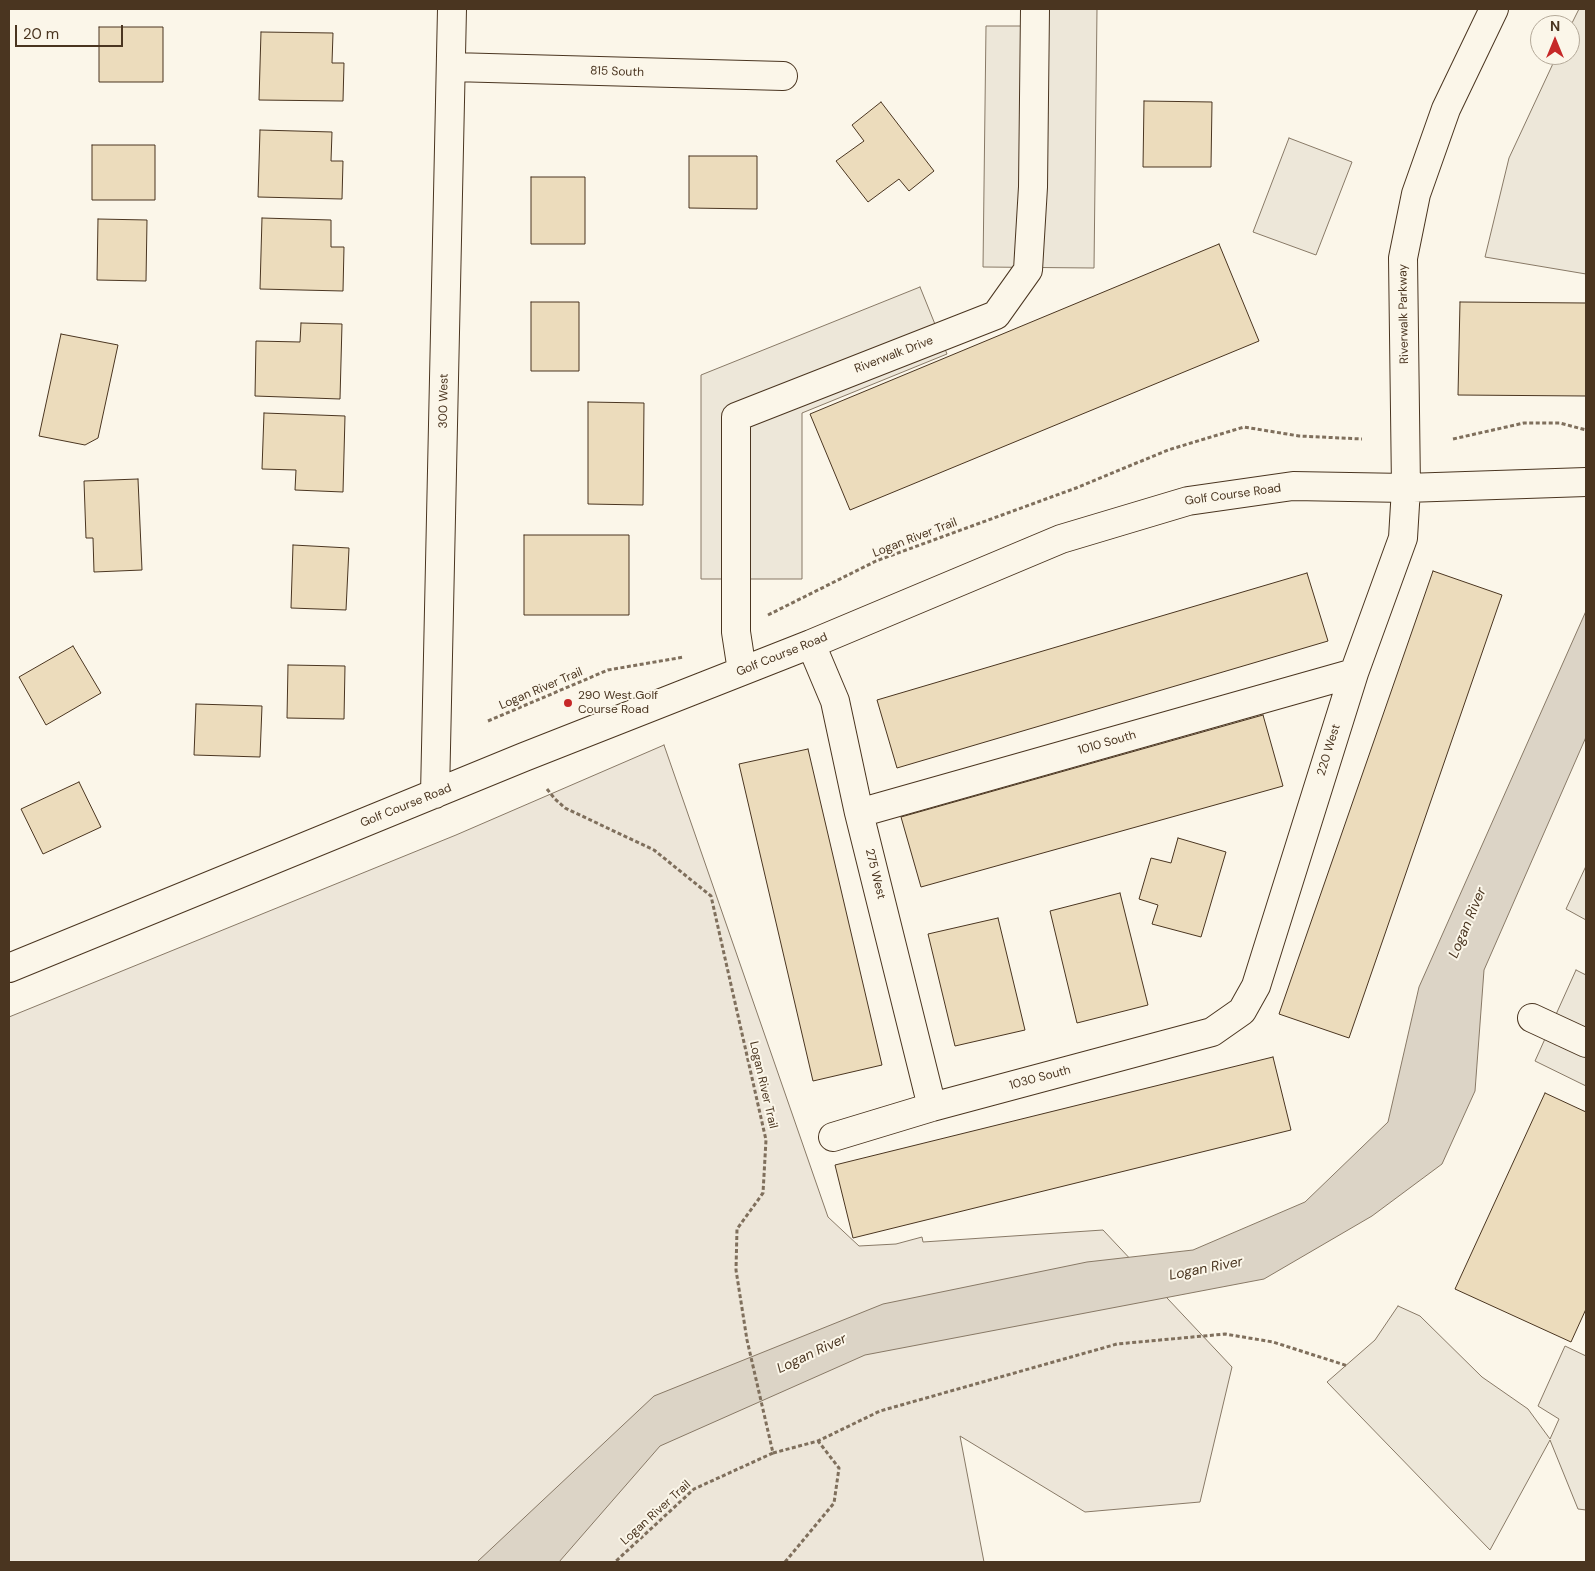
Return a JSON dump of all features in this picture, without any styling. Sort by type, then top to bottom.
[{"type":"street","name":"300 West","points":[[434,794],[452,9]]},
{"type":"street","name":"Riverwalk Drive","points":[[742,671],[736,632],[736,417],[996,315],[1028,270],[1032,187],[1035,9]]},
{"type":"street","name":"Riverwalk Parkway","points":[[1406,488],[1403,258],[1416,194],[1446,109],[1494,9]]},
{"type":"street","name":"815 South","points":[[452,67],[783,76]]},
{"type":"street","name":"Golf Course Road","points":[[9,968],[434,794],[811,644],[1061,539],[1188,501],[1293,486],[1406,488],[1586,482]]},
{"type":"street","name":"220 West","points":[[1242,1011],[1256,986],[1354,673],[1403,538],[1406,488]]},
{"type":"street","name":"275 West","points":[[811,644],[834,701],[932,1107]]},
{"type":"street","name":"1010 South","points":[[860,813],[1354,673]]},
{"type":"street","name":"1030 South","points":[[833,1137],[932,1107],[1212,1032],[1242,1011]]},
{"type":"street","points":[[1532,1018],[1586,1043]]},
{"type":"path","points":[[1453,439],[1524,423],[1560,423],[1586,430]]},
{"type":"path","name":"Logan River Trail","points":[[736,632],[876,561],[1076,488],[1168,450],[1244,427],[1299,436],[1362,439]]},
{"type":"path","name":"Logan River Trail","points":[[488,721],[608,670],[689,656]]},
{"type":"path","name":"Logan River Trail","points":[[547,789],[565,808],[654,850],[712,896],[766,1140],[763,1193],[737,1229],[736,1270],[747,1340],[773,1453],[694,1489],[615,1562]]},
{"type":"path","points":[[773,1453],[818,1441],[880,1411],[1117,1344],[1225,1334],[1273,1342],[1348,1366]]},
{"type":"path","points":[[785,1562],[834,1503],[839,1468],[818,1441]]},
{"type":"shaded area","points":[[1022,9],[1097,9],[1094,268],[983,267],[986,26],[1021,26]]},
{"type":"shaded area","points":[[1579,9],[1586,9],[1586,274],[1485,257],[1509,158],[1552,65],[1580,65],[1580,15],[1576,15]]},
{"type":"shaded area","points":[[1289,138],[1352,162],[1316,255],[1253,232]]},
{"type":"shaded area","points":[[920,287],[947,354],[802,413],[802,579],[701,579],[701,375]]},
{"type":"shaded area","points":[[664,745],[828,1217],[859,1246],[896,1244],[922,1237],[923,1242],[1103,1230],[1232,1367],[1200,1502],[1085,1512],[960,1436],[984,1562],[9,1562],[9,1017],[456,835]]},
{"type":"shaded area","points":[[1586,866],[1586,920],[1566,909]]},
{"type":"shaded area","points":[[1576,970],[1586,975],[1586,1086],[1535,1061]]},
{"type":"shaded area","points":[[1398,1306],[1420,1316],[1482,1377],[1528,1409],[1550,1439],[1559,1419],[1538,1406],[1565,1346],[1586,1356],[1586,1510],[1578,1509],[1550,1440],[1490,1550],[1327,1382],[1375,1340]]},
{"type":"water","name":"Logan River","points":[[1586,611],[1586,737],[1484,970],[1475,1091],[1442,1164],[1372,1216],[1264,1279],[865,1355],[660,1446],[559,1562],[477,1562],[654,1396],[883,1304],[1087,1262],[1193,1250],[1305,1202],[1388,1122],[1419,987]]},
{"type":"building","points":[[99,27],[163,27],[163,82],[99,82]]},
{"type":"building","points":[[261,32],[333,33],[332,63],[344,63],[343,101],[259,100]]},
{"type":"building","points":[[1144,101],[1212,102],[1211,167],[1143,167]]},
{"type":"building","points":[[881,102],[934,171],[909,191],[899,179],[868,202],[836,161],[864,141],[852,125]]},
{"type":"building","points":[[260,130],[332,132],[331,161],[343,161],[342,199],[258,197]]},
{"type":"building","points":[[92,145],[155,145],[155,200],[92,200]]},
{"type":"building","points":[[689,156],[757,156],[757,209],[689,208]]},
{"type":"building","points":[[531,177],[585,177],[585,244],[531,244]]},
{"type":"building","points":[[262,218],[331,220],[331,247],[344,247],[343,291],[260,289]]},
{"type":"building","points":[[98,219],[147,220],[146,281],[97,280]]},
{"type":"building","points":[[1219,244],[1259,341],[850,510],[810,414]]},
{"type":"building","points":[[531,302],[579,302],[579,371],[531,371]]},
{"type":"building","points":[[1460,302],[1586,303],[1586,396],[1458,395]]},
{"type":"building","points":[[301,323],[342,324],[340,399],[255,396],[256,341],[300,342]]},
{"type":"building","points":[[61,334],[118,345],[98,438],[85,445],[39,436]]},
{"type":"building","points":[[588,402],[644,403],[643,505],[588,504]]},
{"type":"building","points":[[264,413],[345,416],[343,492],[295,490],[296,470],[262,469]]},
{"type":"building","points":[[138,479],[142,570],[94,572],[93,538],[86,538],[84,481]]},
{"type":"building","points":[[524,535],[629,535],[629,615],[524,615]]},
{"type":"building","points":[[293,545],[349,548],[346,610],[291,608]]},
{"type":"building","points":[[1433,571],[1502,595],[1349,1038],[1279,1014]]},
{"type":"building","points":[[1307,573],[1328,641],[897,768],[877,700]]},
{"type":"building","points":[[73,646],[101,693],[46,725],[19,677]]},
{"type":"building","points":[[288,665],[345,666],[344,719],[287,718]]},
{"type":"building","points":[[196,704],[262,706],[260,757],[194,755]]},
{"type":"building","points":[[1263,715],[1283,786],[921,887],[901,817]]},
{"type":"building","points":[[808,749],[882,1065],[813,1081],[739,764]]},
{"type":"building","points":[[79,782],[101,827],[43,854],[21,809]]},
{"type":"building","points":[[1178,838],[1226,852],[1201,937],[1152,924],[1158,905],[1139,899],[1151,858],[1171,863]]},
{"type":"building","points":[[1120,893],[1148,1005],[1077,1023],[1050,911]]},
{"type":"building","points":[[998,918],[1025,1030],[955,1046],[928,934]]},
{"type":"building","points":[[1273,1057],[1291,1130],[853,1238],[835,1165]]},
{"type":"building","points":[[1545,1093],[1586,1112],[1586,1309],[1571,1342],[1455,1289]]},
{"type":"place","name":"290 West Golf Course Road","points":[[568,703]]}]
